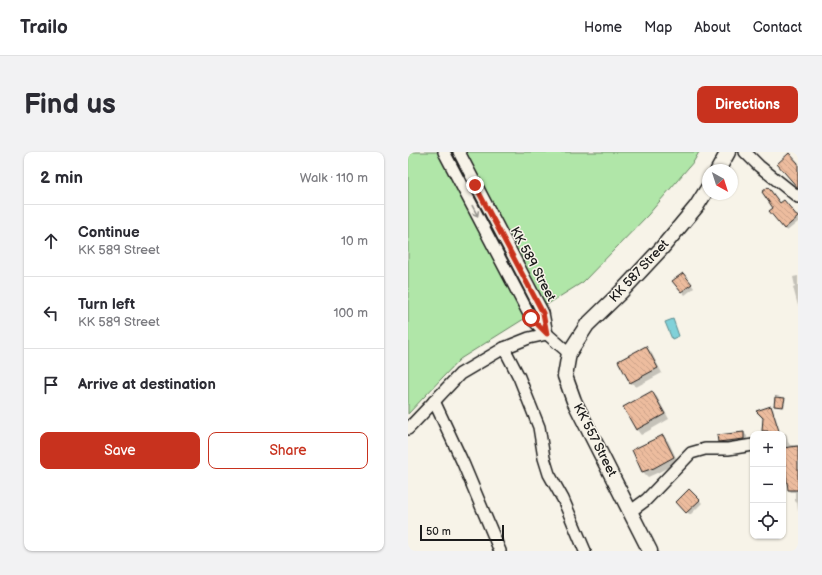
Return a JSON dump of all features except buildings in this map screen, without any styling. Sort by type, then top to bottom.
[{"type":"street","name":"KK 589 Street","points":[[444,152],[531,318],[547,334]]},
{"type":"street","name":"KK 589 Street","points":[[459,152],[543,313],[547,334]]},
{"type":"street","points":[[721,164],[728,152]]},
{"type":"street","points":[[745,152],[759,166],[798,197]]},
{"type":"street","name":"KK 587 Street","points":[[570,353],[587,325],[621,292],[661,248],[696,207],[702,198]]},
{"type":"street","points":[[408,428],[460,374],[504,348],[529,338],[547,334],[570,353]]},
{"type":"street","points":[[504,348],[519,377],[540,427],[544,458],[549,474],[563,499],[585,551]]},
{"type":"street","name":"KK 557 Street","points":[[570,353],[565,376],[574,401],[650,551]]},
{"type":"street","points":[[434,401],[463,462],[500,551]]},
{"type":"street","points":[[631,511],[646,500],[691,453],[704,449],[728,449],[750,445]]},
{"type":"green space","points":[[408,152],[699,152],[694,161],[648,215],[583,282],[460,359],[408,414]]},
{"type":"water","points":[[673,319],[679,336],[672,339],[665,322]]},
{"type":"route","points":[[475,185],[543,313],[547,334],[531,318]]}]
